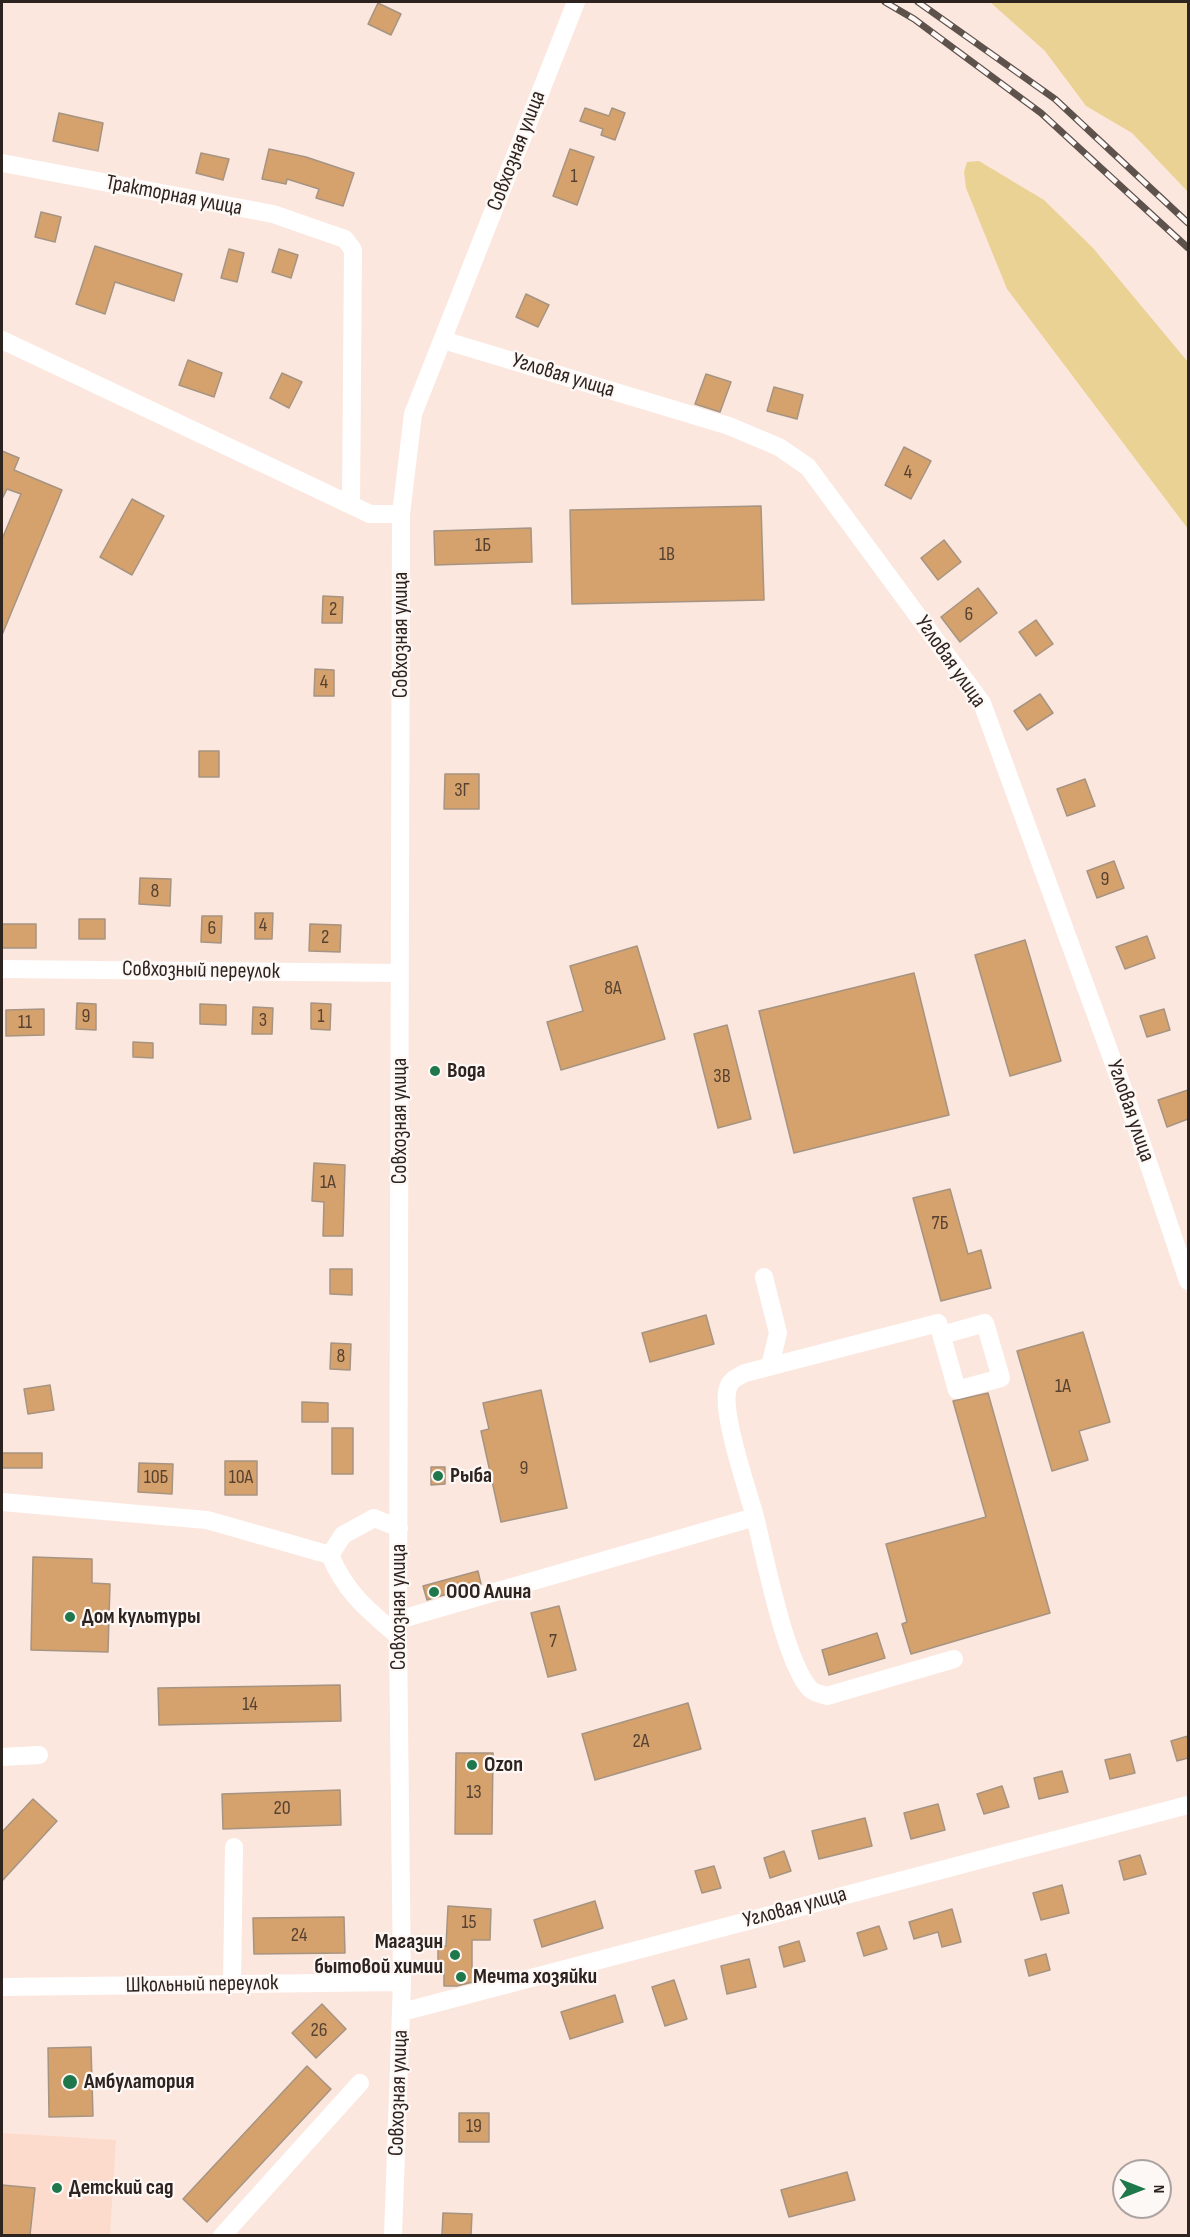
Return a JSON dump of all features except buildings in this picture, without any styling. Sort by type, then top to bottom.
[{"type":"street","name":"Совхозная улица","points":[[393,2235],[402,2012],[398,1628],[401,514],[413,414],[576,2]]},
{"type":"street","name":"Тракторная улица","points":[[2,163],[273,214],[345,239],[353,250],[351,505]]},
{"type":"street","points":[[2,340],[370,514],[401,514]]},
{"type":"street","name":"Угловая улица","points":[[443,340],[729,426],[779,447],[808,467],[982,703],[1126,1097],[1188,1281]]},
{"type":"street","name":"Совхозный переулок","points":[[2,969],[400,973]]},
{"type":"street","points":[[764,1277],[778,1332],[770,1366]]},
{"type":"street","points":[[942,1335],[938,1323],[770,1366],[734,1379],[728,1386],[726,1399],[790,1651],[800,1676],[812,1691],[826,1696],[954,1659]]},
{"type":"street","points":[[2,1502],[207,1520],[330,1555]]},
{"type":"street","points":[[330,1555],[339,1576],[357,1602],[398,1628],[755,1517]]},
{"type":"street","points":[[330,1555],[343,1535],[374,1518],[399,1528]]},
{"type":"street","points":[[2,1756],[39,1755]]},
{"type":"street","name":"Угловая улица","points":[[402,2012],[1188,1805]]},
{"type":"street","points":[[232,1984],[234,1846]]},
{"type":"street","name":"Школьный переулок","points":[[2,1987],[402,1982]]},
{"type":"street","points":[[222,2235],[360,2083]]},
{"type":"shaded area","points":[[990,2],[1188,2],[1188,192],[1132,133],[1086,106],[1045,51]]},
{"type":"shaded area","points":[[979,161],[1044,200],[1093,248],[1188,362],[1188,529],[1007,289],[966,188],[964,172],[967,162]]},
{"type":"shaded area","name":"Детский сад","points":[[2,2133],[116,2140],[110,2235],[2,2235]]},
{"type":"railway","points":[[885,2],[914,19],[1041,113],[1188,248]]},
{"type":"railway","points":[[918,2],[1055,99],[1188,223]]},
{"type":"place","name":"Вода","points":[[435,1071]]},
{"type":"place","name":"Рыба","points":[[438,1476]]},
{"type":"place","name":"ООО Алина","points":[[434,1592]]},
{"type":"place","name":"Дом культуры","points":[[70,1617]]},
{"type":"place","name":"Ozon","points":[[472,1765]]},
{"type":"place","name":"Магазин бытовой химии","points":[[455,1955]]},
{"type":"place","name":"Мечта хозяйки","points":[[461,1977]]},
{"type":"place","name":"Амбулатория","points":[[70,2082]]},
{"type":"place","name":"Детский сад","points":[[57,2188]]}]
